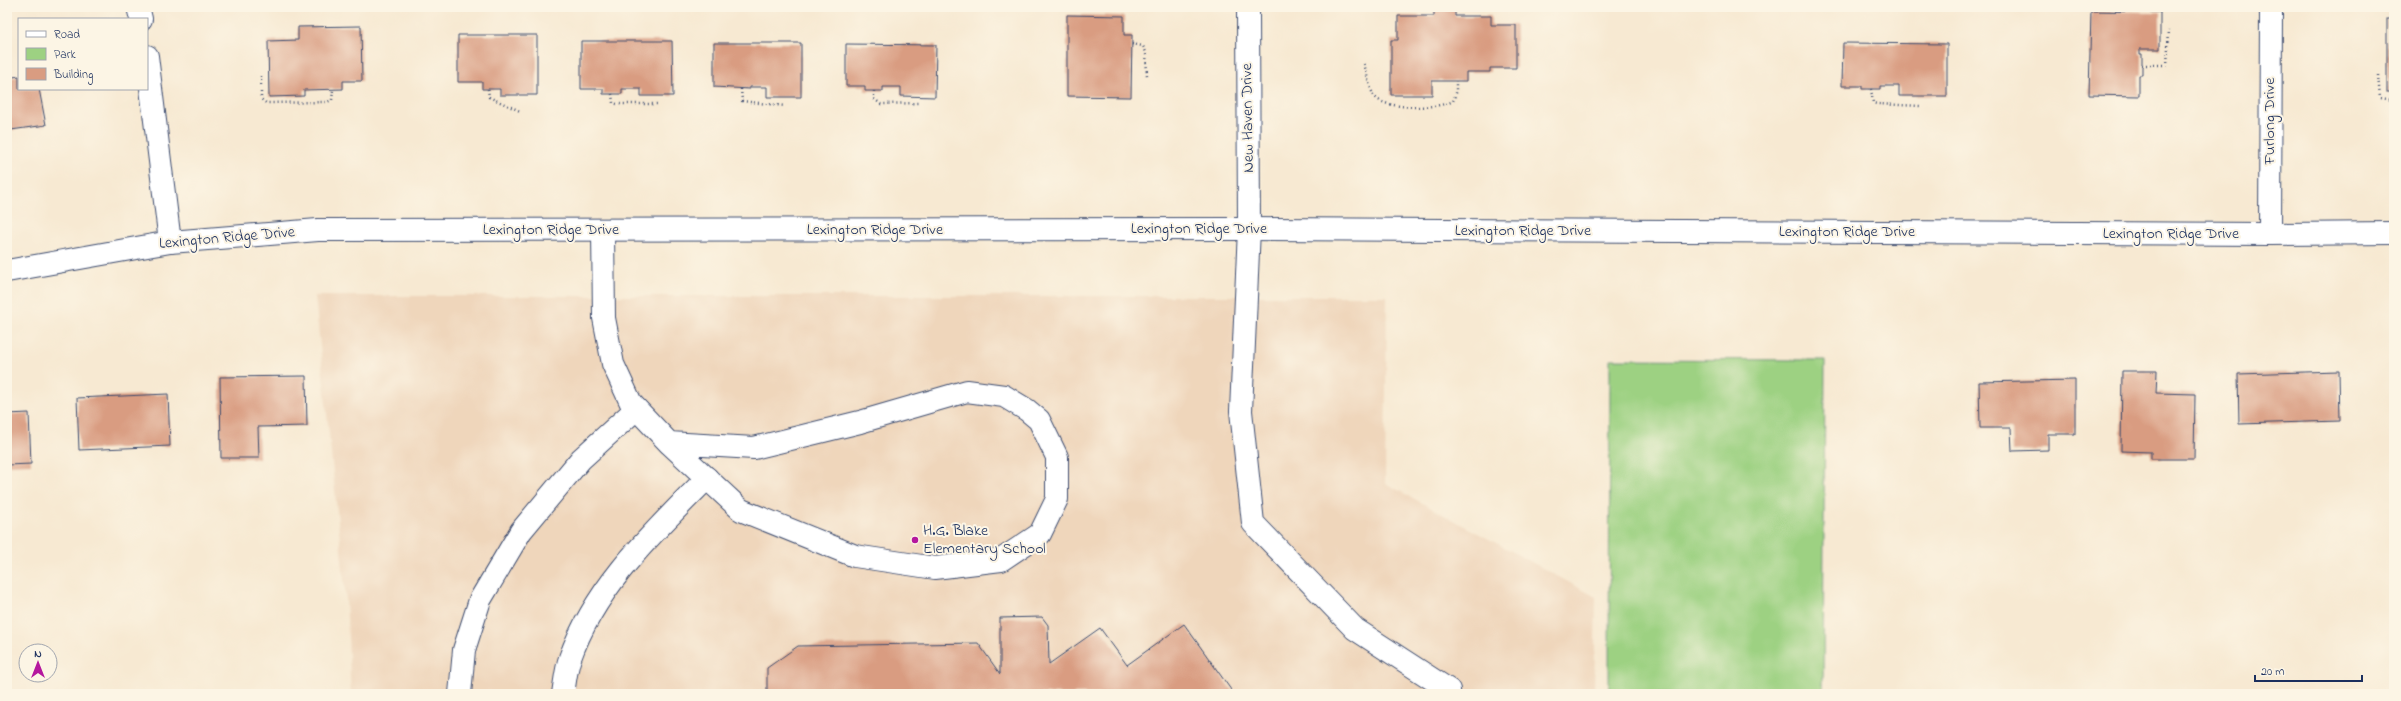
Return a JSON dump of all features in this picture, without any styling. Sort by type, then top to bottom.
[{"type":"street","points":[[138,7],[141,18]]},
{"type":"street","name":"New Haven Drive","points":[[1248,7],[1247,77],[1249,229],[1241,411],[1253,523],[1355,629],[1449,690]]},
{"type":"street","name":"Furlong Drive","points":[[2270,234],[2271,7]]},
{"type":"street","points":[[148,64],[170,242]]},
{"type":"street","name":"Lexington Ridge Drive","points":[[7,271],[170,242],[318,230],[1249,229],[2270,234],[2394,233]]},
{"type":"street","points":[[603,230],[604,318],[613,364],[630,403],[669,443],[741,510],[855,556],[935,568],[1001,560],[1040,534],[1057,499],[1057,457],[1039,420],[1027,410],[1004,396],[967,391],[860,422],[754,448],[669,443]]},
{"type":"street","points":[[460,694],[464,650],[480,600],[521,531],[581,459],[636,409]]},
{"type":"street","points":[[563,694],[570,659],[595,605],[636,550],[707,478]]},
{"type":"path","points":[[2142,65],[2168,65],[2169,30]]},
{"type":"path","points":[[1132,44],[1143,46],[1146,52],[1147,77]]},
{"type":"path","points":[[1364,64],[1374,95],[1381,102],[1390,106],[1445,106],[1453,101],[1456,93],[1456,81]]},
{"type":"path","points":[[2378,75],[2380,98],[2394,100]]},
{"type":"path","points":[[261,76],[261,99],[266,103],[327,102],[332,100],[333,90]]},
{"type":"path","points":[[488,89],[489,97],[520,112]]},
{"type":"path","points":[[741,90],[742,101],[785,106]]},
{"type":"path","points":[[1871,90],[1871,99],[1877,104],[1921,106]]},
{"type":"path","points":[[874,91],[874,99],[881,104],[919,103]]},
{"type":"path","points":[[612,94],[614,103],[617,104],[659,104]]},
{"type":"shaded area","name":"H.G. Blake Elementary School","points":[[315,296],[1387,296],[1385,483],[1596,597],[1594,694],[351,694],[346,599]]},
{"type":"green space","points":[[1610,359],[1825,360],[1823,694],[1609,694]]},
{"type":"building","points":[[1434,7],[1455,7],[1455,16],[1491,16],[1491,25],[1516,25],[1516,68],[1490,68],[1490,72],[1466,72],[1466,81],[1432,81],[1432,95],[1391,95],[1391,40],[1398,40],[1398,16],[1434,16]]},
{"type":"building","points":[[2091,11],[2160,12],[2160,49],[2140,49],[2140,54],[2142,54],[2142,75],[2139,75],[2139,96],[2089,95]]},
{"type":"building","points":[[1067,15],[1124,16],[1124,35],[1132,35],[1131,97],[1067,96]]},
{"type":"building","points":[[2387,19],[2394,19],[2394,92],[2387,92]]},
{"type":"building","points":[[361,26],[362,81],[343,81],[343,89],[304,90],[304,96],[269,97],[268,41],[298,40],[298,27]]},
{"type":"building","points":[[458,35],[537,35],[537,95],[500,95],[500,89],[482,89],[482,82],[458,82]]},
{"type":"building","points":[[581,41],[672,41],[673,96],[641,96],[641,89],[622,89],[622,94],[603,94],[603,89],[581,89]]},
{"type":"building","points":[[714,43],[801,43],[801,97],[767,97],[767,87],[750,87],[750,89],[714,87]]},
{"type":"building","points":[[1843,43],[1947,44],[1947,96],[1899,96],[1899,86],[1880,86],[1880,89],[1862,89],[1862,86],[1842,86]]},
{"type":"building","points":[[846,44],[936,45],[935,97],[901,96],[901,87],[883,87],[883,91],[865,91],[865,86],[846,86]]},
{"type":"building","points":[[18,76],[18,90],[39,90],[46,125],[11,130],[9,123],[7,124],[7,78]]},
{"type":"building","points":[[2122,371],[2157,371],[2156,393],[2195,394],[2194,459],[2151,459],[2151,452],[2121,451]]},
{"type":"building","points":[[2339,371],[2340,421],[2239,424],[2238,374]]},
{"type":"building","points":[[306,376],[307,426],[258,427],[259,458],[221,458],[220,377]]},
{"type":"building","points":[[2075,380],[2075,434],[2048,434],[2048,450],[2012,451],[2011,428],[1980,428],[1979,382]]},
{"type":"building","points":[[168,394],[170,446],[79,450],[77,398]]},
{"type":"building","points":[[29,413],[31,464],[7,465],[7,414]]},
{"type":"building","points":[[1042,617],[1048,625],[1049,664],[1100,628],[1127,665],[1184,624],[1234,694],[767,694],[767,668],[798,646],[978,643],[1000,674],[1000,618]]},
{"type":"place","name":"H.G. Blake Elementary School","points":[[915,540]]}]
